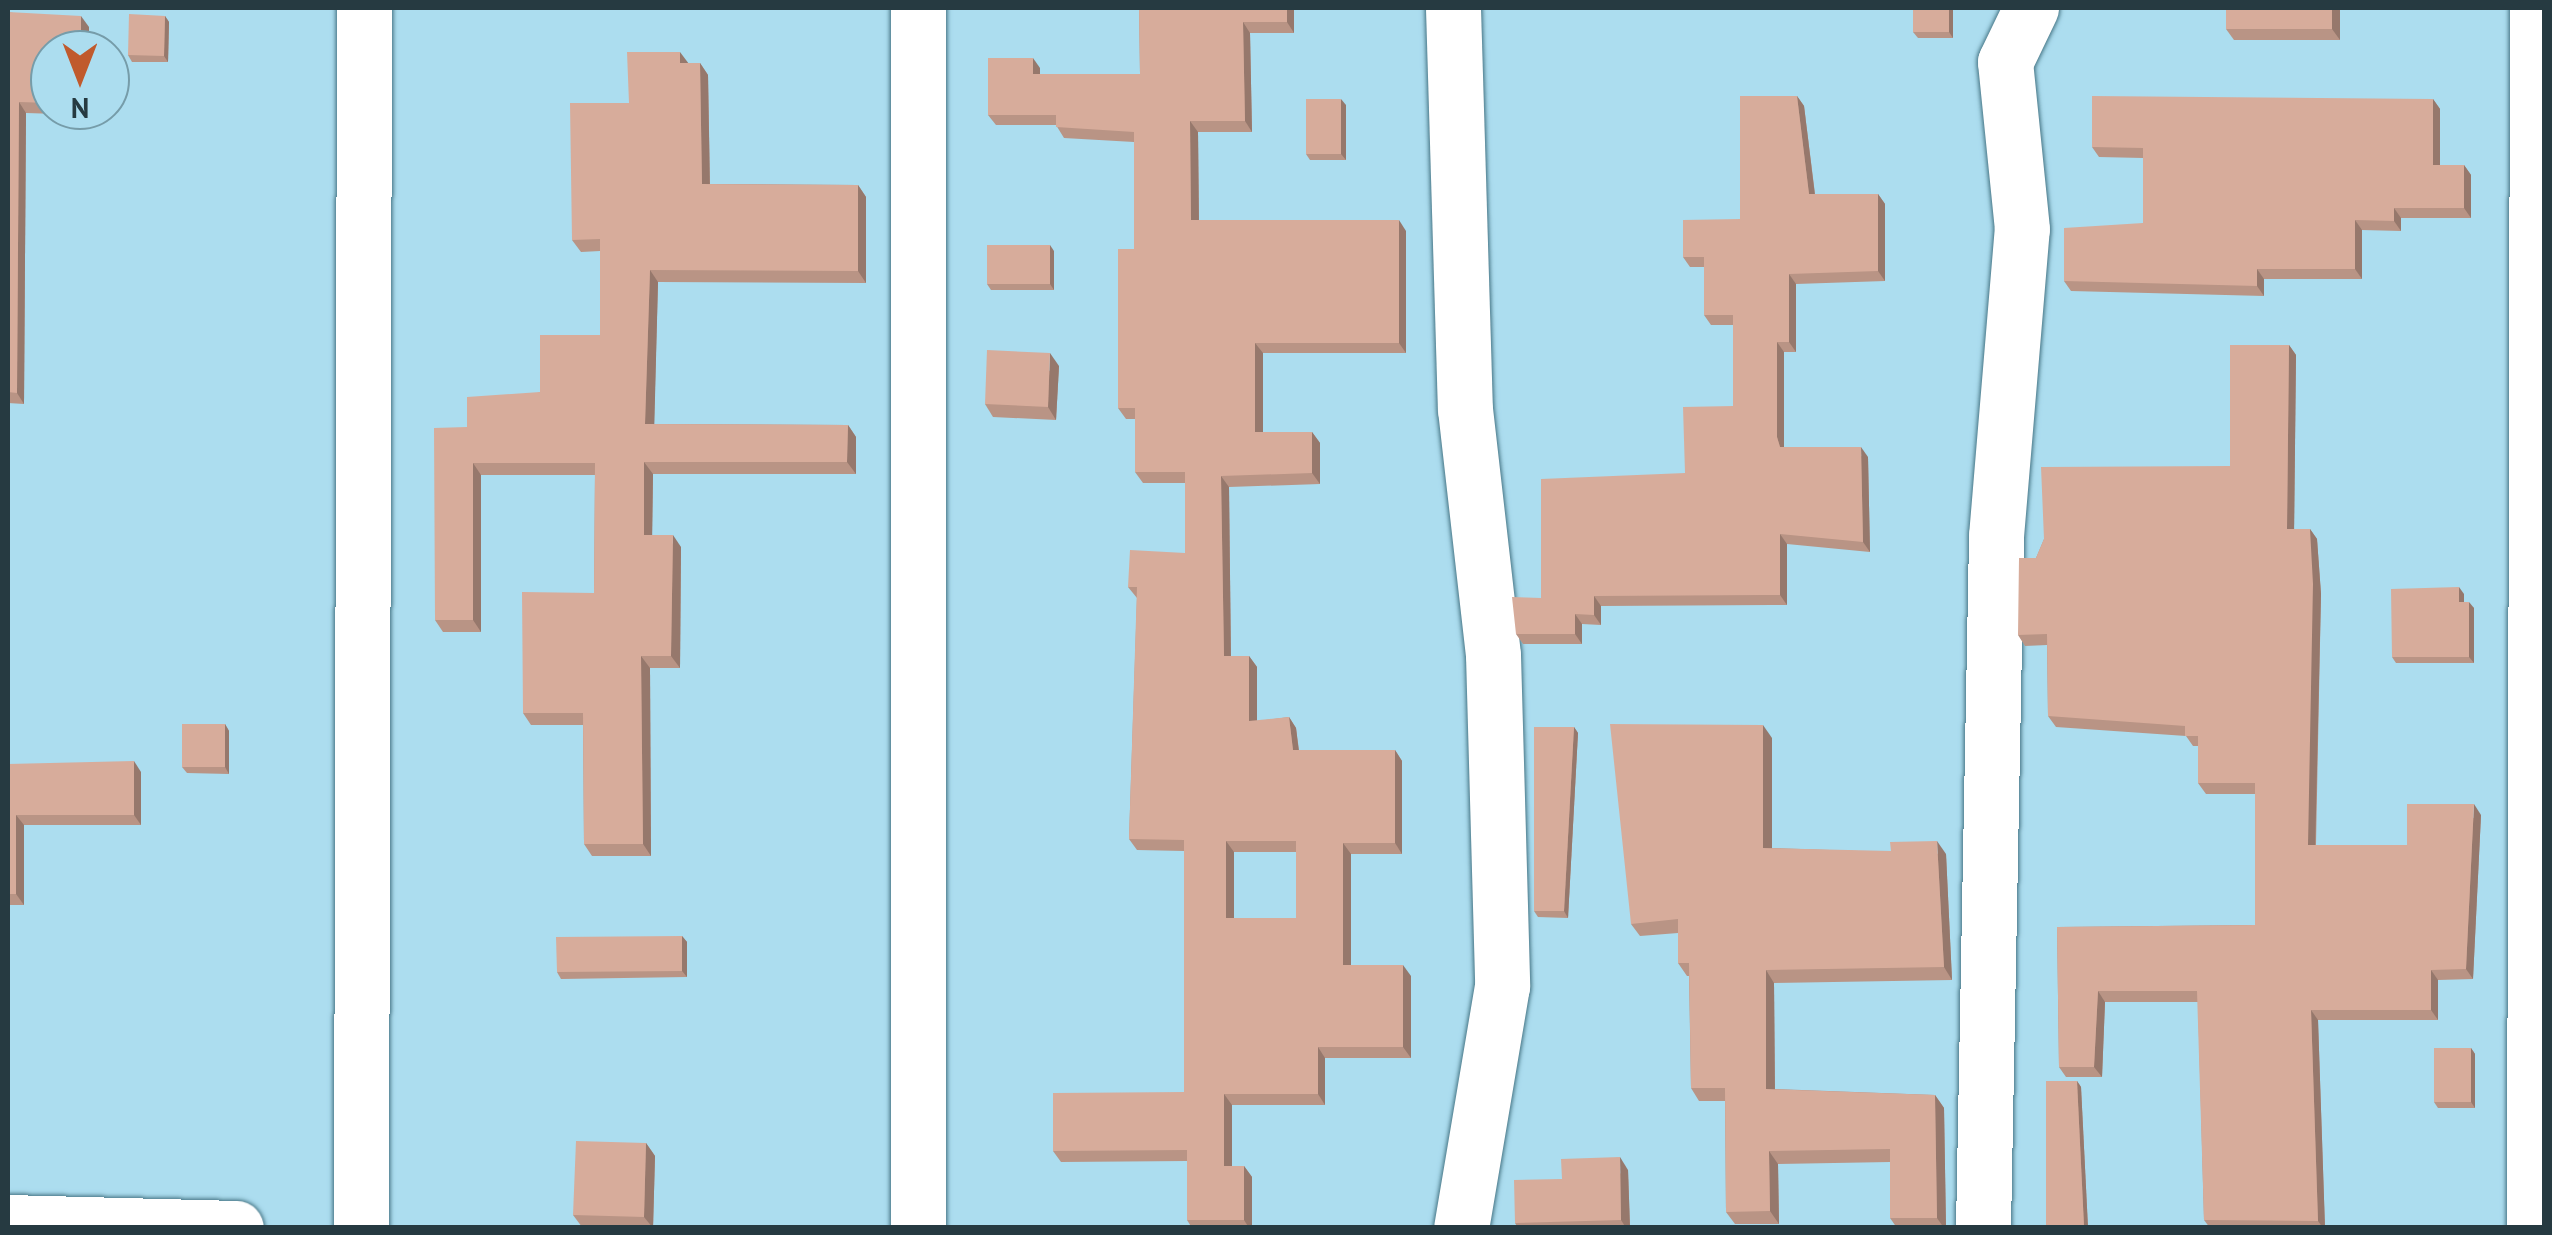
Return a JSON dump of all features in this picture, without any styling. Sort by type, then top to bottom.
[{"type":"street","points":[[361,1228],[364,8]]},
{"type":"street","points":[[918,8],[918,1228]]},
{"type":"street","points":[[1453,8],[1465,409],[1494,655],[1502,986],[1461,1228]]},
{"type":"street","points":[[1983,1228],[1996,536],[2022,229],[2006,62],[2031,8]]},
{"type":"street","points":[[2534,1228],[2536,8]]},
{"type":"street","points":[[8,1222],[236,1228]]},
{"type":"building","points":[[1139,8],[1287,8],[1287,22],[1243,22],[1245,121],[1190,121],[1191,220],[1399,220],[1399,343],[1255,343],[1255,432],[1312,432],[1312,473],[1221,476],[1224,656],[1249,656],[1249,721],[1289,717],[1293,750],[1395,750],[1395,843],[1343,843],[1343,965],[1403,965],[1403,1047],[1318,1047],[1318,1094],[1224,1094],[1224,1166],[1244,1166],[1244,1220],[1187,1220],[1187,1150],[1053,1151],[1053,1093],[1184,1092],[1184,840],[1129,839],[1137,587],[1128,587],[1130,550],[1185,553],[1185,472],[1135,472],[1135,408],[1118,408],[1118,249],[1134,249],[1134,132],[1056,127],[1056,115],[988,115],[988,58],[1033,58],[1033,74],[1140,74]],"holes":[[[1226,841],[1296,841],[1296,918],[1226,918]]]},
{"type":"building","points":[[1913,8],[1949,8],[1949,32],[1913,32]]},
{"type":"building","points":[[2226,8],[2332,8],[2332,29],[2226,29]]},
{"type":"building","points":[[8,12],[81,16],[81,30],[30,30],[30,102],[19,102],[17,393],[8,392]]},
{"type":"building","points":[[129,14],[165,16],[164,56],[130,55]]},
{"type":"building","points":[[627,52],[680,52],[680,63],[700,63],[702,184],[858,185],[858,271],[650,270],[645,424],[848,425],[847,462],[644,462],[644,535],[673,535],[671,656],[641,656],[643,844],[584,844],[583,713],[523,713],[522,592],[594,593],[595,463],[473,463],[473,620],[435,620],[434,428],[467,427],[467,397],[540,392],[540,335],[600,335],[600,239],[572,240],[570,103],[629,103]]},
{"type":"building","points":[[1740,96],[1797,96],[1809,194],[1878,194],[1878,271],[1789,274],[1789,342],[1777,342],[1780,447],[1861,447],[1863,542],[1780,534],[1780,595],[1594,596],[1594,615],[1575,614],[1575,634],[1516,634],[1512,597],[1541,598],[1541,479],[1685,473],[1683,407],[1733,406],[1733,315],[1704,315],[1704,257],[1683,257],[1683,220],[1740,219]]},
{"type":"building","points":[[2092,96],[2433,99],[2433,165],[2464,165],[2464,208],[2394,208],[2394,221],[2355,220],[2355,269],[2257,269],[2257,286],[2064,281],[2064,228],[2143,223],[2143,148],[2092,147]]},
{"type":"building","points":[[1306,99],[1341,99],[1341,154],[1306,154]]},
{"type":"building","points":[[987,245],[1050,245],[1050,284],[987,284]]},
{"type":"building","points":[[2230,345],[2289,345],[2287,529],[2310,529],[2313,584],[2308,845],[2407,845],[2407,804],[2474,804],[2466,969],[2431,970],[2431,1010],[2311,1010],[2318,1221],[2204,1220],[2197,991],[2098,991],[2094,1067],[2059,1067],[2057,927],[2255,925],[2255,783],[2198,783],[2198,736],[2185,736],[2185,726],[2048,716],[2047,634],[2018,635],[2019,558],[2036,558],[2044,539],[2041,467],[2230,466]]},
{"type":"building","points":[[987,350],[1050,353],[1048,407],[985,404]]},
{"type":"building","points":[[2459,587],[2459,602],[2469,602],[2469,657],[2392,657],[2391,589]]},
{"type":"building","points":[[182,724],[225,724],[225,767],[182,767]]},
{"type":"building","points":[[1610,724],[1763,725],[1763,848],[1891,851],[1890,842],[1937,841],[1944,967],[1766,970],[1766,1089],[1935,1095],[1937,1218],[1890,1218],[1890,1149],[1769,1151],[1770,1211],[1726,1212],[1725,1088],[1691,1088],[1689,963],[1678,963],[1678,919],[1631,924]]},
{"type":"building","points":[[1534,727],[1574,727],[1564,911],[1534,911]]},
{"type":"building","points":[[134,761],[134,815],[16,815],[16,894],[8,894],[8,764]]},
{"type":"building","points":[[682,936],[682,971],[557,972],[556,937]]},
{"type":"building","points":[[2434,1048],[2471,1048],[2471,1102],[2434,1102]]},
{"type":"building","points":[[2046,1081],[2077,1081],[2084,1226],[2046,1226]]},
{"type":"building","points":[[576,1141],[646,1143],[644,1217],[573,1215]]},
{"type":"building","points":[[1620,1157],[1621,1220],[1515,1223],[1514,1180],[1562,1179],[1561,1159]]}]
